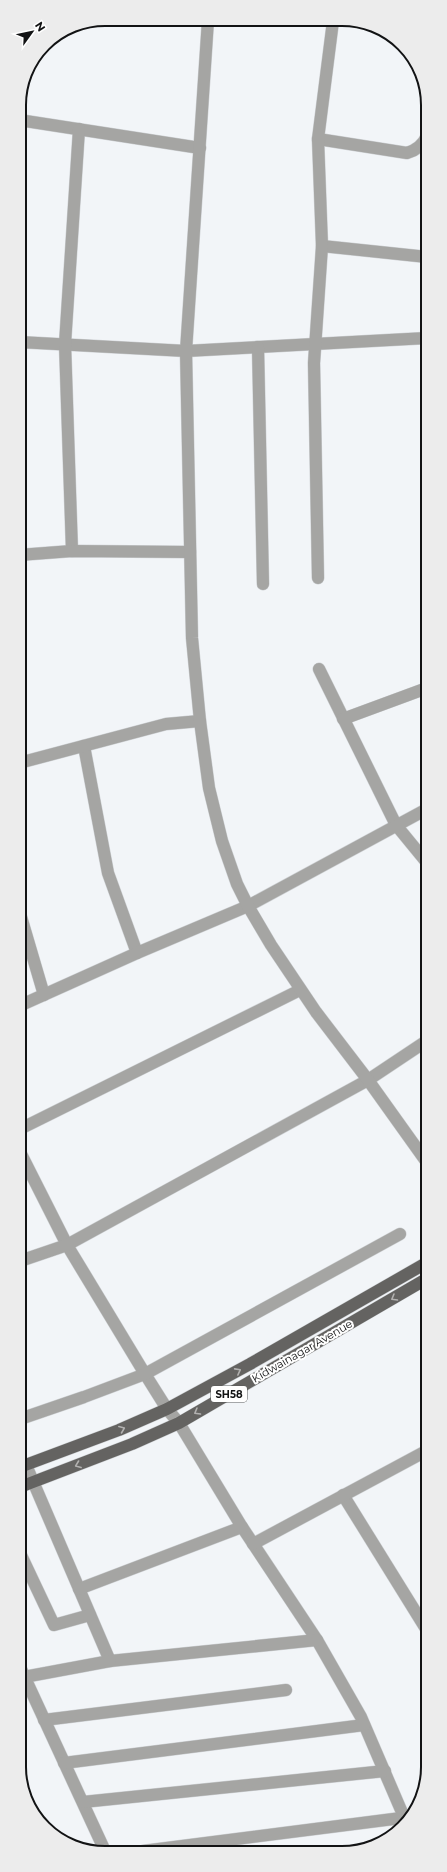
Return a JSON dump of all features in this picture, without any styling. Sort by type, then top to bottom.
[{"type":"main road","name":"Kidwainagar Avenue","points":[[26,1465],[119,1430],[167,1409],[250,1364],[421,1266]]},
{"type":"main road","name":"Kidwainagar Avenue","points":[[26,1485],[132,1444],[179,1423],[421,1282]]},
{"type":"street","points":[[208,26],[186,351],[192,638],[200,721],[209,788],[222,841],[237,884],[248,906],[300,990],[368,1080],[421,1154]]},
{"type":"street","points":[[318,578],[314,363],[322,246],[318,138],[332,26]]},
{"type":"street","points":[[26,121],[200,148]]},
{"type":"street","points":[[72,551],[65,344],[78,129]]},
{"type":"street","points":[[318,138],[407,154],[415,151],[421,145]]},
{"type":"street","points":[[322,246],[421,256]]},
{"type":"street","points":[[26,342],[186,351],[421,338]]},
{"type":"street","points":[[258,347],[262,584]]},
{"type":"street","points":[[26,554],[72,551],[190,552]]},
{"type":"street","points":[[319,669],[396,825],[421,855]]},
{"type":"street","points":[[343,719],[421,690]]},
{"type":"street","points":[[26,761],[166,724],[200,721]]},
{"type":"street","points":[[84,746],[108,873],[137,954]]},
{"type":"street","points":[[26,1003],[248,906],[421,812]]},
{"type":"street","points":[[26,931],[44,995]]},
{"type":"street","points":[[26,1126],[300,990]]},
{"type":"street","points":[[26,1259],[67,1244],[368,1080],[421,1045]]},
{"type":"street","points":[[26,1164],[67,1244],[145,1374],[167,1409],[179,1423],[242,1527],[316,1640],[364,1725],[404,1815]]},
{"type":"street","points":[[26,1416],[84,1397],[145,1374],[400,1234]]},
{"type":"street","points":[[253,1544],[343,1495],[421,1457]]},
{"type":"street","points":[[26,1471],[33,1482],[110,1661]]},
{"type":"street","points":[[343,1495],[421,1621]]},
{"type":"street","points":[[79,1589],[242,1527]]},
{"type":"street","points":[[26,1565],[54,1625],[90,1615]]},
{"type":"street","points":[[26,1672],[110,1661],[316,1640]]},
{"type":"street","points":[[26,1681],[104,1846]]},
{"type":"street","points":[[44,1720],[286,1690]]},
{"type":"street","points":[[64,1764],[364,1725]]},
{"type":"street","points":[[83,1802],[385,1771]]},
{"type":"street","points":[[192,1846],[399,1821]]}]
